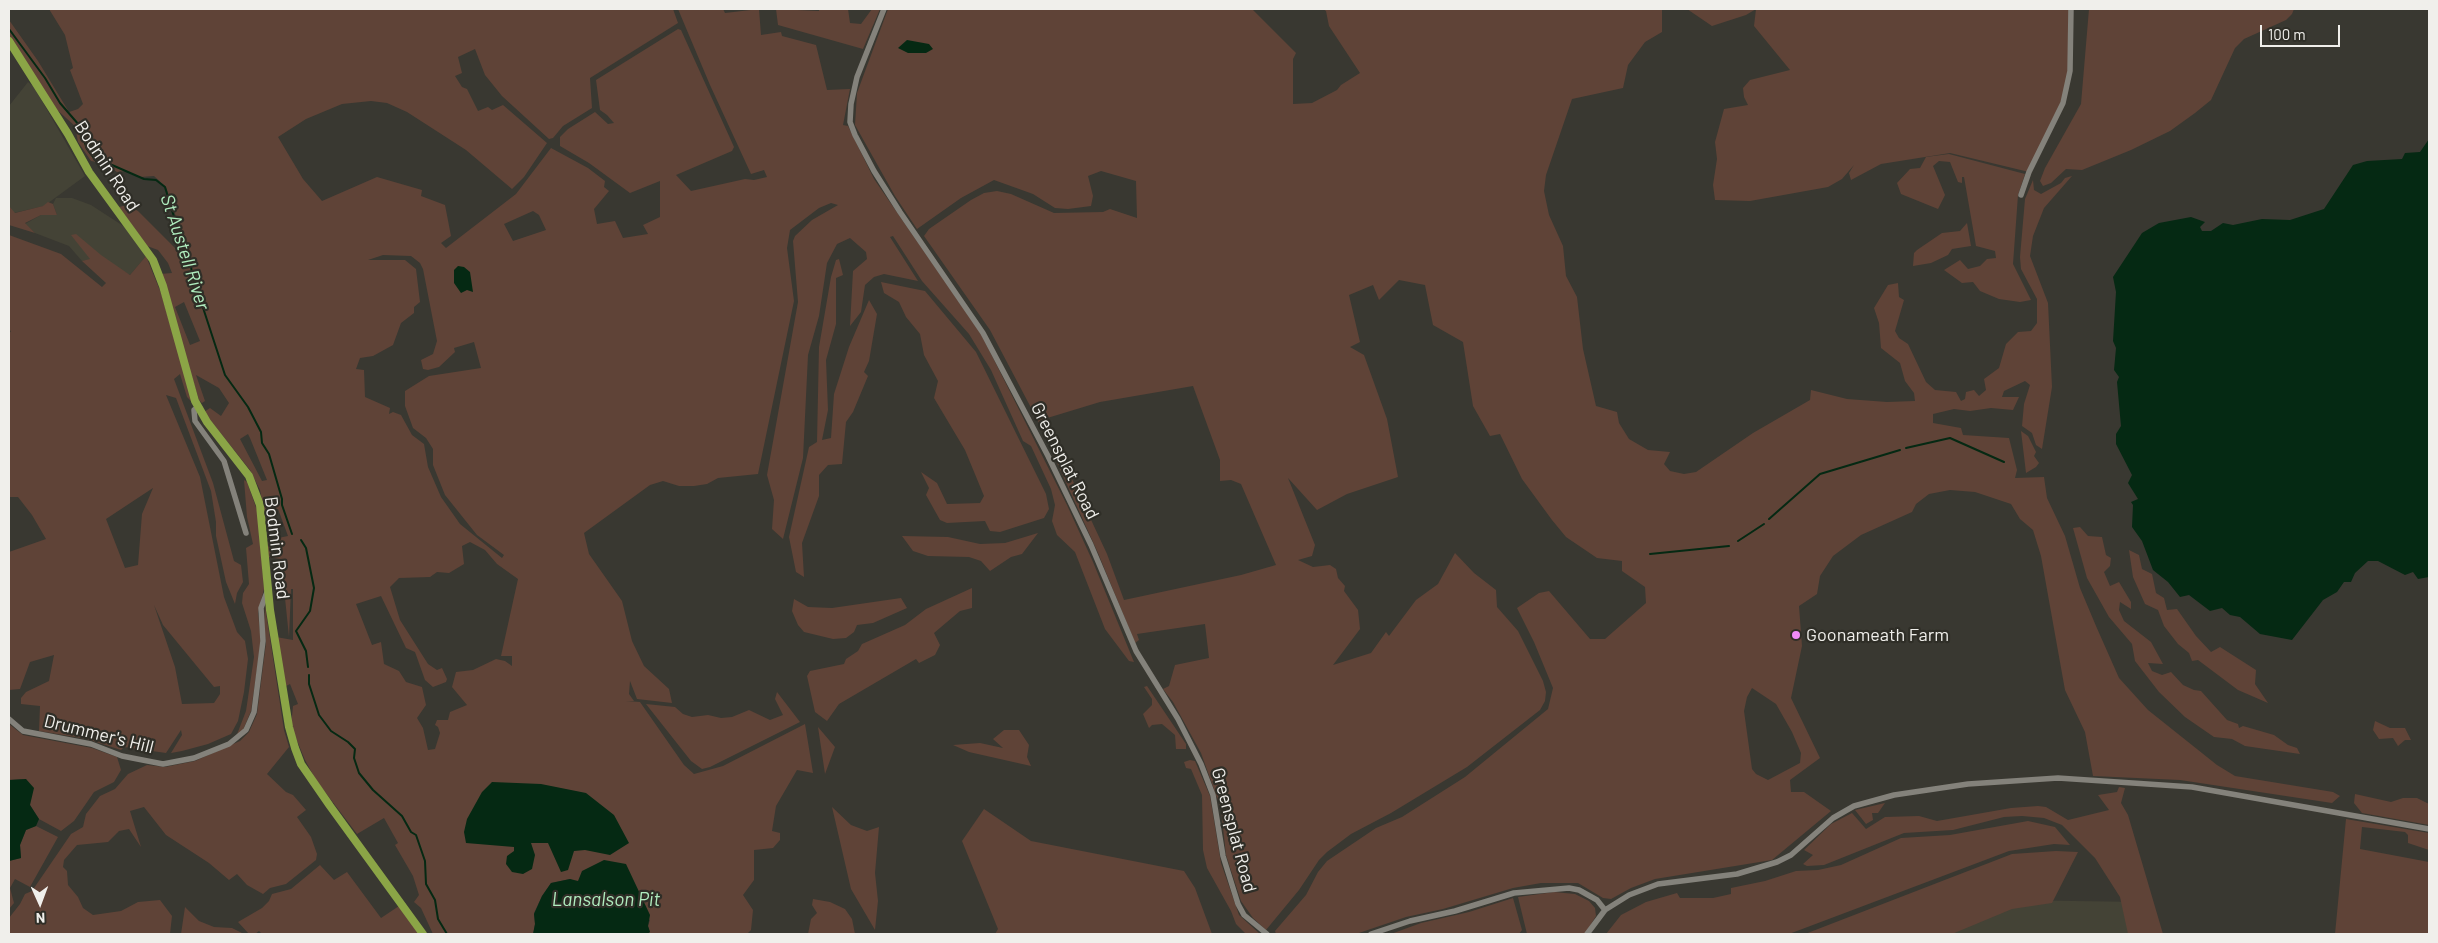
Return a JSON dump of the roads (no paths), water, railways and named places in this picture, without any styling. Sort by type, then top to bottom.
[{"type":"main road","name":"Bodmin Road","points":[[9,41],[68,134],[89,172],[153,260],[163,286],[198,407],[249,476],[257,495],[264,536],[268,592],[289,728],[301,764],[423,934]]},
{"type":"street","name":"Greensplat Road","points":[[884,9],[857,76],[851,104],[850,122],[855,135],[874,171],[900,212],[983,333],[1048,456],[1091,545],[1136,651],[1178,719],[1201,764],[1213,795],[1223,856],[1238,904],[1244,915],[1267,934]]},
{"type":"street","points":[[2021,195],[2033,164],[2063,103],[2070,71],[2071,9]]},
{"type":"street","points":[[198,407],[194,410],[195,421],[224,461],[246,533]]},
{"type":"street","name":"Drummer's Hill","points":[[9,719],[23,731],[91,744],[122,756],[155,763],[164,764],[194,758],[229,744],[246,730],[254,712],[263,641],[261,608],[268,592]]},
{"type":"street","points":[[1587,934],[1605,910],[1629,895],[1658,884],[1737,874],[1777,862],[1791,855],[1833,818],[1854,806],[1894,795],[1968,784],[2058,778],[2192,787],[2429,829]]},
{"type":"street","points":[[1370,934],[1410,921],[1455,911],[1514,892],[1550,888],[1579,890],[1597,900],[1605,910]]},
{"type":"water","points":[[907,40],[929,44],[933,49],[926,53],[908,53],[898,48]]},
{"type":"water","points":[[2429,139],[2429,577],[2418,579],[2413,572],[2405,575],[2378,561],[2368,561],[2355,573],[2351,582],[2344,582],[2337,592],[2323,600],[2292,640],[2260,634],[2240,617],[2230,615],[2222,608],[2210,611],[2189,595],[2180,597],[2168,582],[2153,570],[2142,541],[2132,527],[2133,505],[2131,502],[2138,499],[2128,483],[2132,475],[2116,444],[2116,434],[2121,426],[2117,382],[2119,377],[2114,370],[2116,348],[2113,341],[2116,292],[2113,277],[2142,233],[2159,223],[2191,217],[2205,222],[2200,227],[2202,231],[2211,231],[2223,223],[2233,225],[2262,219],[2290,220],[2324,209],[2353,165],[2367,161],[2402,159],[2405,153],[2420,152]]},
{"type":"water","points":[[458,266],[464,267],[470,272],[473,292],[467,290],[461,293],[454,283],[454,270]]},
{"type":"water","points":[[26,779],[34,788],[30,805],[39,819],[36,826],[26,830],[20,845],[21,858],[9,861],[9,780]]},
{"type":"water","points":[[492,782],[541,784],[586,793],[614,815],[629,843],[610,855],[585,850],[574,851],[568,870],[561,872],[548,843],[531,843],[535,855],[532,869],[523,874],[512,872],[506,864],[507,856],[514,851],[514,847],[466,843],[464,832],[467,819],[482,792]]},
{"type":"water","name":"Lansalson Pit","points":[[604,860],[626,864],[650,915],[648,926],[650,932],[647,934],[533,934],[534,914],[542,896],[551,883],[570,879],[578,881],[582,871]]},
{"type":"waterway","name":"St Austell River","points":[[9,29],[45,78],[60,103],[79,125],[87,149],[97,162],[112,165],[144,179],[156,180],[165,187],[181,240],[190,258],[192,274],[225,375],[248,407],[261,432],[262,443],[269,454],[282,505],[292,534]]},
{"type":"waterway","points":[[1906,448],[1950,438],[2004,462]]},
{"type":"waterway","points":[[1769,519],[1820,474],[1900,450]]},
{"type":"waterway","points":[[1738,541],[1764,524]]},
{"type":"waterway","name":"St Austell River","points":[[301,540],[306,548],[314,588],[310,611],[296,631],[306,651],[308,667]]},
{"type":"waterway","points":[[1650,554],[1729,546]]},
{"type":"waterway","name":"St Austell River","points":[[309,675],[309,684],[319,715],[331,731],[355,749],[354,758],[359,773],[373,790],[402,816],[411,832],[416,835],[425,861],[426,884],[435,900],[438,919],[447,934]]},
{"type":"place","name":"Goonameath Farm","points":[[1796,635]]}]
